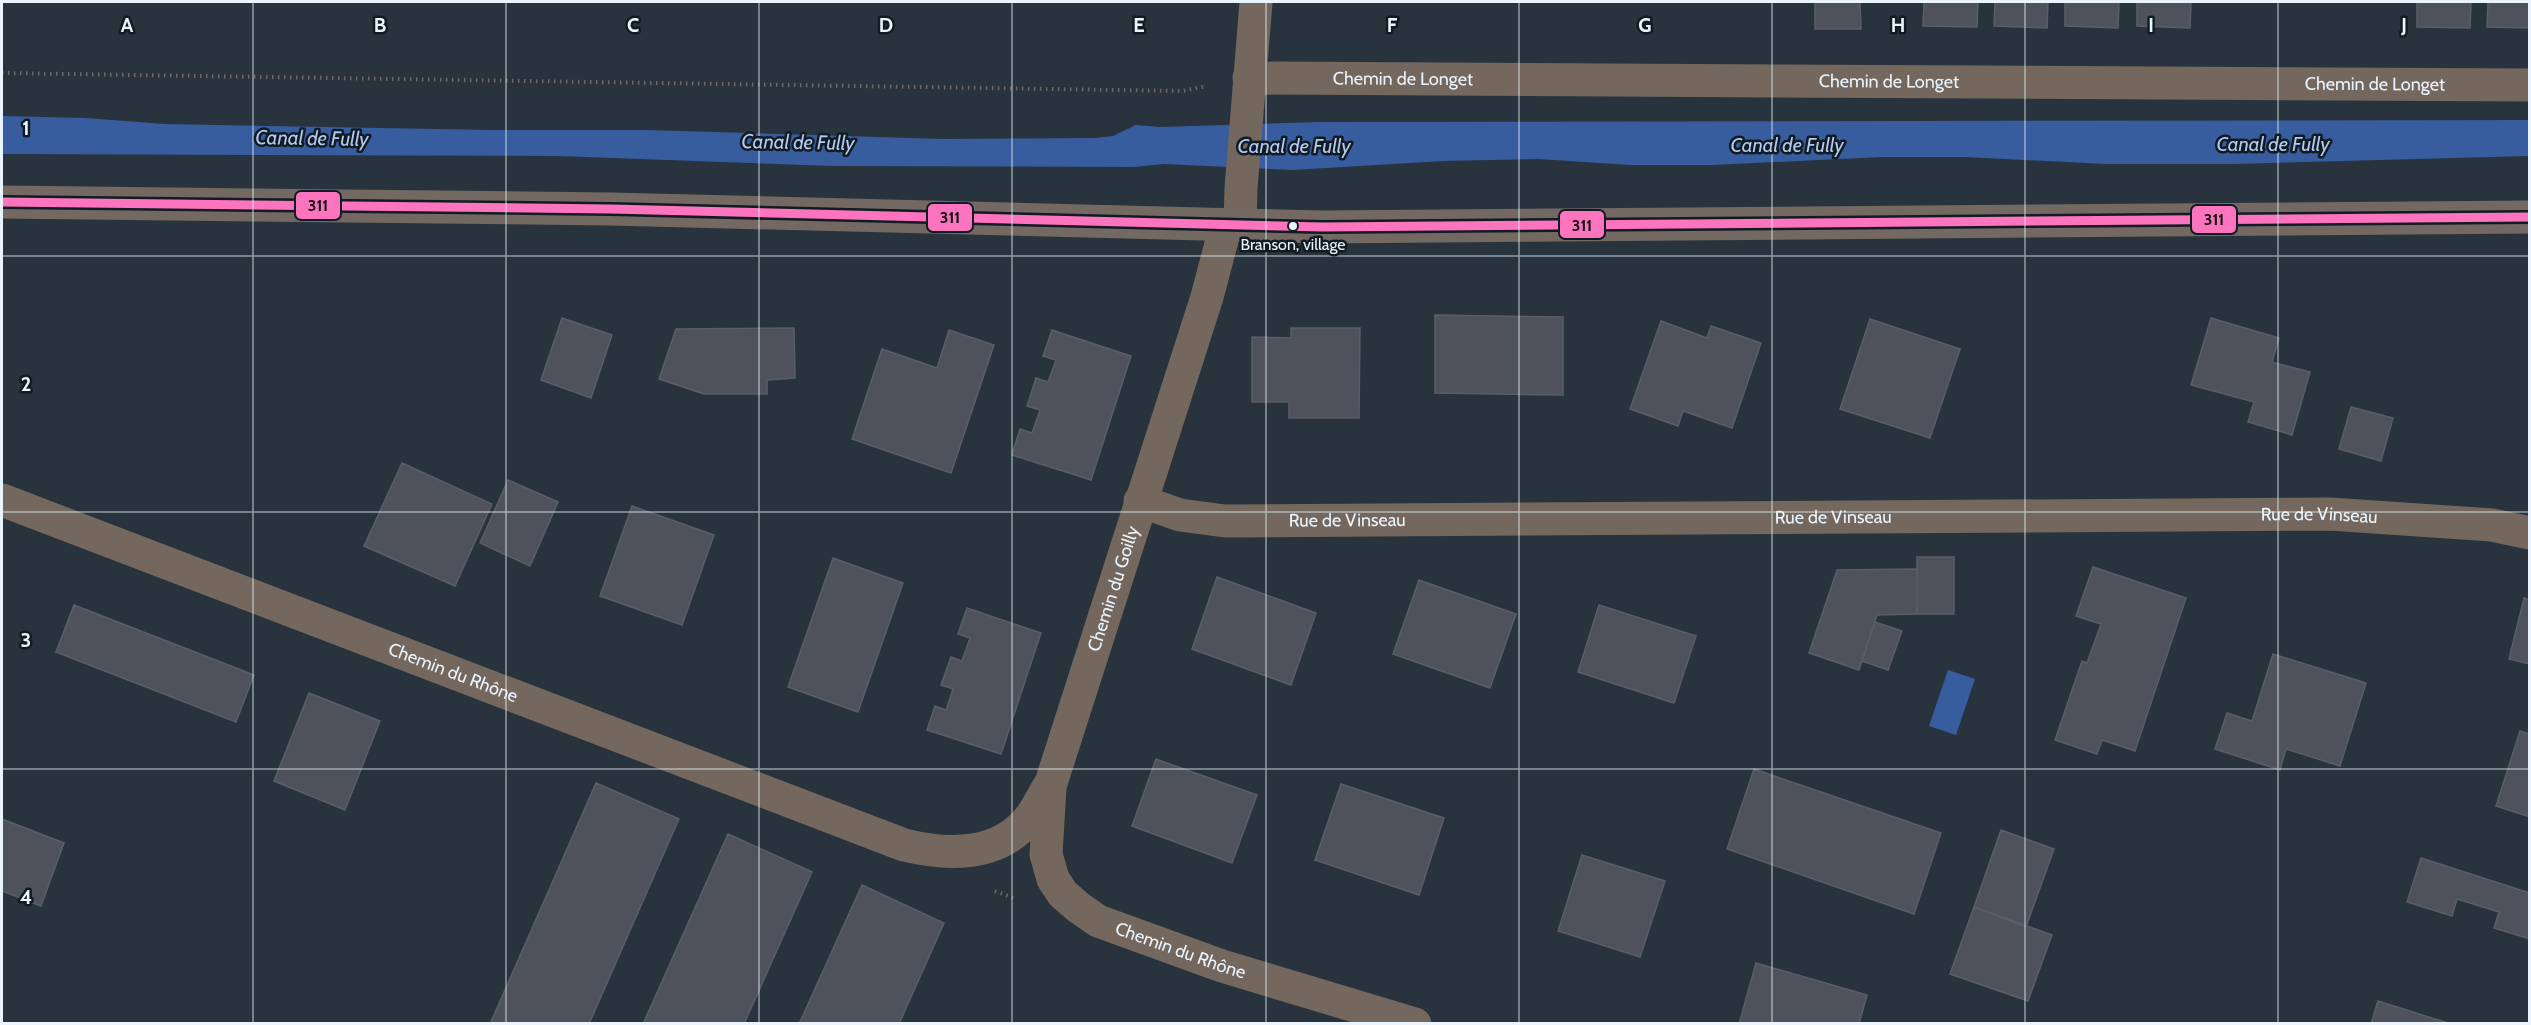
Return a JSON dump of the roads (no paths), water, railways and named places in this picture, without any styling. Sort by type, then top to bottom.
[{"type":"main road","points":[[2,202],[611,208],[1233,225],[1466,227],[2529,217]]},
{"type":"street","name":"Chemin du Goilly","points":[[904,845],[948,853],[974,851],[998,843],[1017,831],[1032,815],[1050,783],[1140,501],[1233,225],[1240,188],[1257,2]]},
{"type":"street","name":"Chemin de Longet","points":[[1248,90],[2529,85]]},
{"type":"street","name":"Chemin du Rhône","points":[[2,500],[904,845]]},
{"type":"street","name":"Rue de Vinseau","points":[[1140,501],[1180,515],[1225,521],[2330,514],[2492,525],[2529,533]]},
{"type":"street","name":"Chemin du Rhône","points":[[1050,783],[1046,854],[1053,879],[1063,894],[1078,908],[1098,921],[1222,966],[1415,1023]]},
{"type":"water","name":"Canal de Fully","points":[[2,116],[85,118],[165,124],[492,130],[647,130],[944,139],[1096,138],[1113,136],[1136,125],[1160,127],[1320,122],[2530,120],[2529,156],[2234,164],[2106,164],[1965,157],[1883,157],[1713,165],[1630,165],[1539,159],[1443,161],[1292,170],[1164,164],[1133,167],[833,166],[557,156],[2,154]]},
{"type":"water","points":[[1948,670],[1975,679],[1956,735],[1929,726]]},
{"type":"place","name":"Branson, village","points":[[1293,226]]}]
